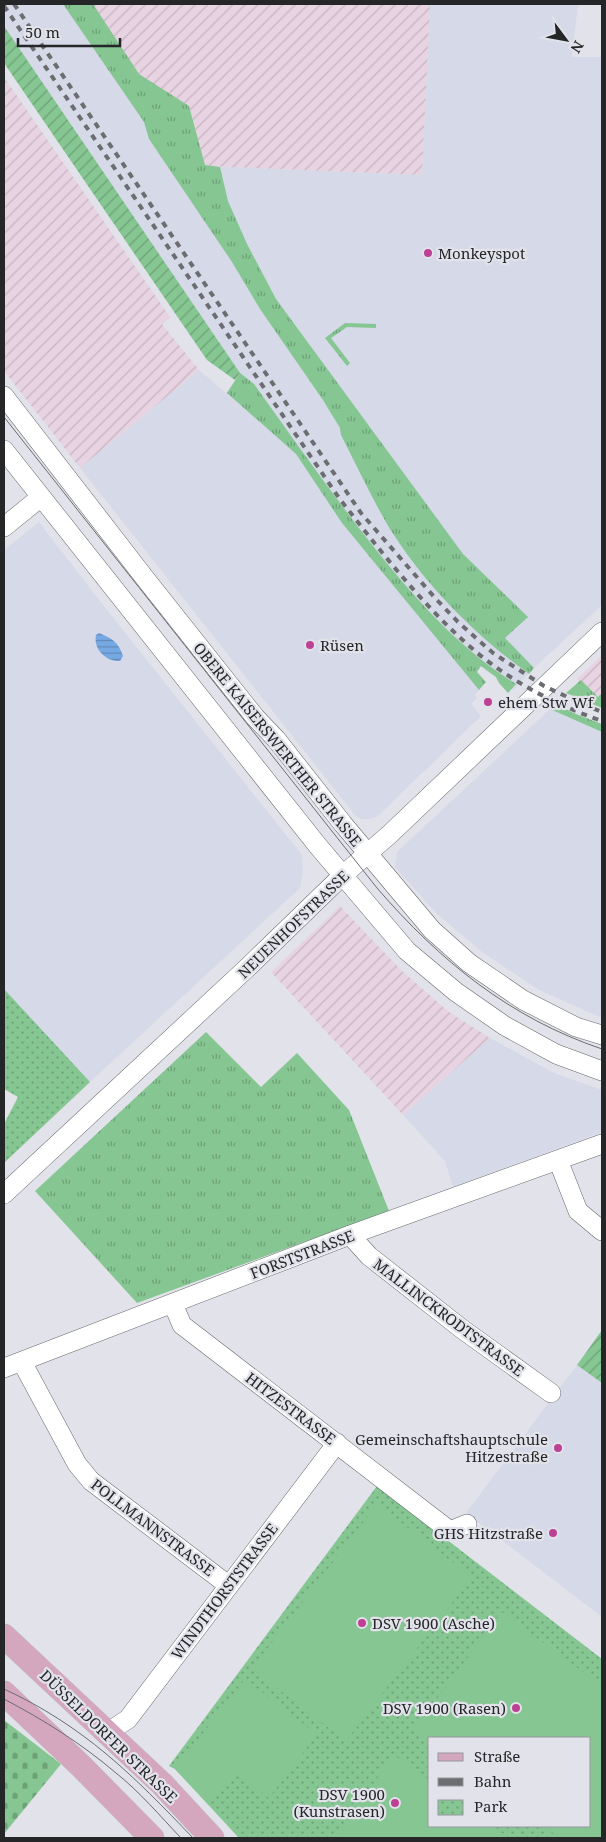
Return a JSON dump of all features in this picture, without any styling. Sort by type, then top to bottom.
[{"type":"main road","name":"DÜSSELDORFER STRASSE","points":[[4,1636],[162,1784],[212,1838]]},
{"type":"main road","points":[[4,1693],[80,1765],[152,1838]]},
{"type":"street","name":"OBERE KAISERSWERTHER STRASSE","points":[[4,396],[255,717],[276,739],[395,888],[432,930],[469,963],[523,1000],[576,1027],[602,1035]]},
{"type":"street","name":"OBERE KAISERSWERTHER STRASSE","points":[[4,450],[342,876],[407,951],[456,992],[505,1026],[556,1054],[602,1071]]},
{"type":"street","points":[[4,527],[41,497]]},
{"type":"street","name":"NEUENHOFSTRASSE","points":[[4,1194],[247,968],[342,876],[368,854],[602,632]]},
{"type":"street","name":"FORSTSTRASSE","points":[[4,1368],[350,1235],[602,1144]]},
{"type":"street","points":[[558,1160],[578,1212],[602,1231]]},
{"type":"street","name":"MALLINCKRODTSTRASSE","points":[[350,1235],[369,1256],[462,1329],[552,1393]]},
{"type":"street","name":"HITZESTRASSE","points":[[173,1304],[182,1325],[450,1531],[467,1524]]},
{"type":"street","name":"POLLMANNSTRASSE","points":[[22,1362],[77,1464],[91,1481],[228,1584]]},
{"type":"street","name":"WINDTHORSTSTRASSE","points":[[107,1733],[128,1719],[336,1443]]},
{"type":"shaded area","points":[[4,4],[63,4],[144,122],[205,166],[422,175],[430,4],[578,4],[572,57],[602,57],[602,605],[513,690],[467,657],[401,595],[479,690],[475,695],[477,698],[471,704],[481,716],[377,817],[360,819],[355,815],[80,468],[199,370],[226,393],[240,373],[4,26]]},
{"type":"shaded area","points":[[63,4],[430,4],[422,175],[205,166],[189,106],[144,122]]},
{"type":"shaded area","points":[[4,77],[170,317],[162,324],[199,370],[80,468],[4,371]]},
{"type":"shaded area","points":[[39,522],[302,855],[303,871],[300,888],[90,1082],[4,989],[4,550]]},
{"type":"shaded area","points":[[602,655],[602,701],[597,700],[577,679]]},
{"type":"shaded area","points":[[550,709],[602,732],[602,1018],[539,990],[482,952],[437,914],[395,867],[397,852]]},
{"type":"shaded area","points":[[340,906],[401,970],[449,1012],[490,1038],[403,1115],[271,972]]},
{"type":"shaded area","points":[[490,1038],[554,1073],[602,1090],[602,1132],[453,1187],[445,1161],[403,1115]]},
{"type":"shaded area","name":"Gemeinschaftshauptschule Hitzestraße","points":[[577,1365],[602,1383],[602,1617],[466,1513]]},
{"type":"green space","points":[[63,4],[93,4],[139,74],[189,106],[205,165],[220,167],[228,201],[247,244],[276,299],[463,554],[528,617],[505,638],[534,668],[529,674],[471,626],[436,590],[404,550],[377,506],[341,435],[340,428],[323,400],[260,309],[232,262],[149,139],[144,122]]},
{"type":"green space","points":[[4,26],[240,373],[235,380],[207,360],[4,63]]},
{"type":"green space","points":[[345,323],[376,324],[376,328],[347,327],[331,338],[350,363],[347,366],[325,338]]},
{"type":"green space","points":[[240,373],[254,384],[345,510],[408,588],[441,624],[476,656],[516,684],[508,693],[496,677],[481,666],[477,672],[486,682],[479,690],[342,523],[296,454],[227,393]]},
{"type":"green space","points":[[581,680],[598,697],[602,693],[602,708],[566,693]]},
{"type":"green space","points":[[555,704],[602,724],[602,732],[550,709]]},
{"type":"green space","points":[[4,989],[90,1082],[4,1163],[4,1124],[18,1097],[4,1089]]},
{"type":"green space","points":[[206,1032],[261,1087],[297,1053],[349,1110],[389,1211],[137,1303],[35,1191]]},
{"type":"green space","points":[[602,1330],[602,1383],[577,1365]]},
{"type":"green space","points":[[377,1486],[602,1659],[602,1838],[239,1838],[175,1769],[169,1766]]},
{"type":"green space","name":"DSV 1900 (Asche)","points":[[377,1504],[472,1577],[346,1741],[252,1669]]},
{"type":"green space","name":"DSV 1900 (Rasen)","points":[[502,1612],[602,1686],[602,1838],[560,1838],[544,1827],[591,1827],[591,1737],[428,1737],[428,1740],[414,1729]]},
{"type":"green space","points":[[245,1679],[317,1734],[269,1798],[234,1773],[209,1805],[175,1769]]},
{"type":"green space","points":[[4,1720],[61,1764],[4,1834]]},
{"type":"green space","name":"DSV 1900 (Kunstrasen)","points":[[394,1755],[428,1780],[428,1827],[493,1827],[509,1838],[334,1838]]},
{"type":"water","points":[[99,633],[117,644],[123,656],[120,661],[105,657],[99,650],[96,635]]},
{"type":"tram line","points":[[4,417],[377,888],[401,915],[452,963],[507,1004],[537,1021],[602,1049]]},
{"type":"tram line","points":[[4,1689],[33,1703],[59,1719],[106,1754],[149,1793],[193,1838]]},
{"type":"tram line","points":[[4,1699],[34,1715],[103,1762],[150,1804],[181,1838]]},
{"type":"railway","points":[[14,4],[361,513],[436,599],[458,622],[493,653],[544,686],[602,712]]},
{"type":"railway","points":[[4,6],[339,498],[400,574],[432,610],[482,657],[531,689],[566,707],[602,721]]},
{"type":"place","name":"Monkeyspot","points":[[428,253]]},
{"type":"place","name":"Rüsen","points":[[310,645]]},
{"type":"place","name":"ehem Stw Wf","points":[[488,702]]},
{"type":"place","name":"Gemeinschaftshauptschule Hitzestraße","points":[[558,1448]]},
{"type":"place","name":"GHS Hitzstraße","points":[[553,1533]]},
{"type":"place","name":"DSV 1900 (Asche)","points":[[362,1623]]},
{"type":"place","name":"DSV 1900 (Rasen)","points":[[516,1708]]},
{"type":"place","name":"DSV 1900 (Kunstrasen)","points":[[395,1803]]}]
